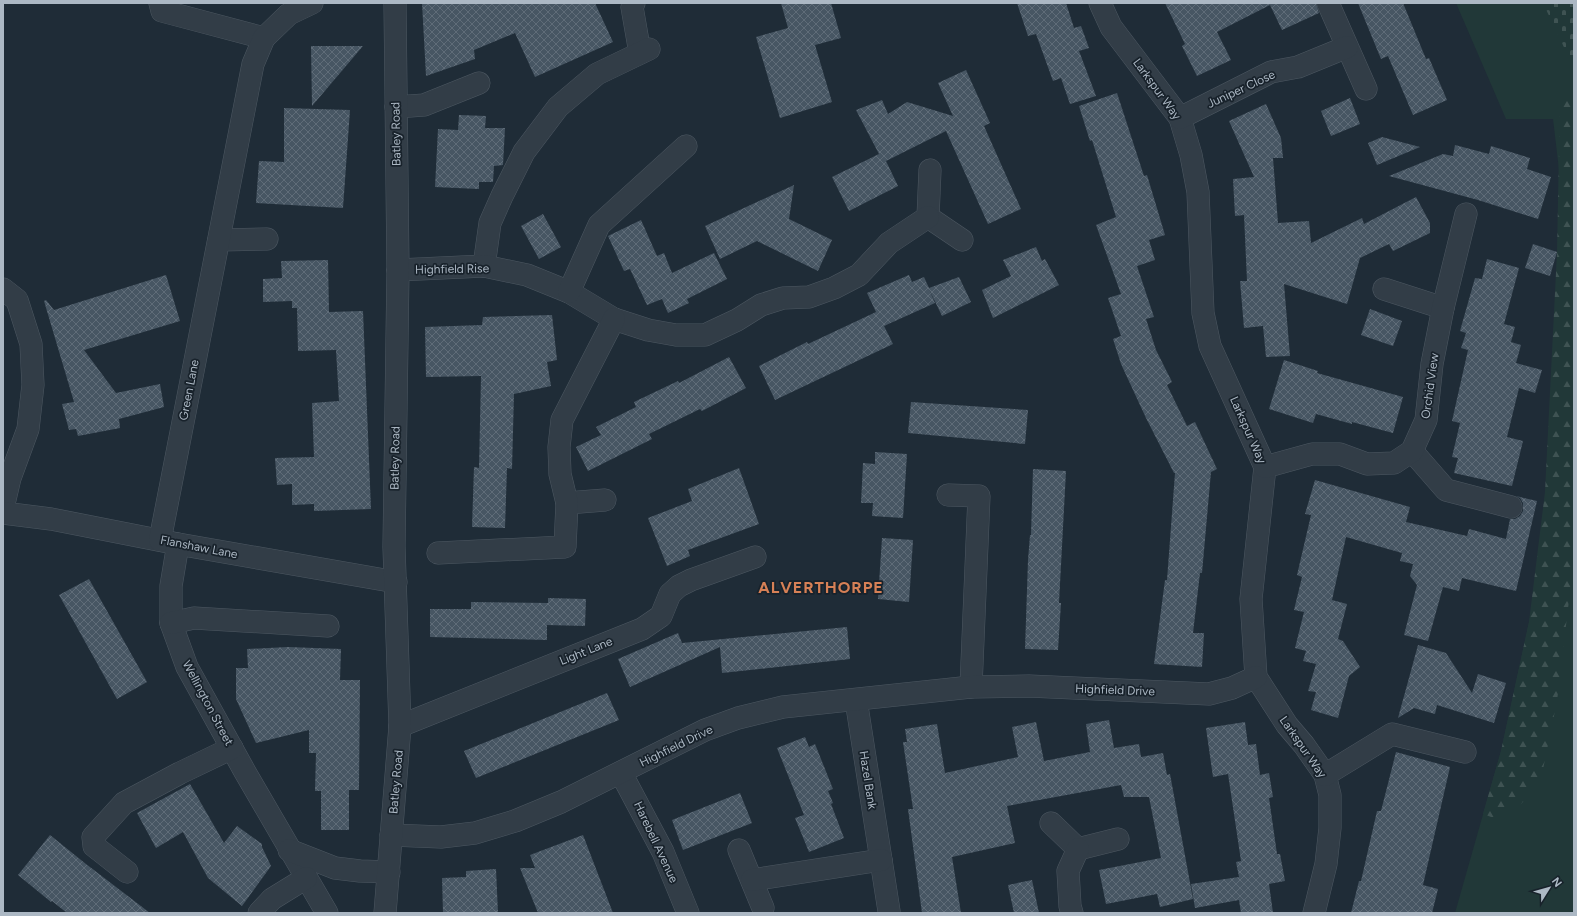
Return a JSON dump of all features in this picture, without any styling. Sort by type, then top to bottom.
[{"type":"street","points":[[160,3],[162,11],[264,38]]},
{"type":"street","name":"Green Lane","points":[[169,542],[219,240],[253,64],[264,38],[289,14],[312,3]]},
{"type":"street","name":"Batley Road","points":[[385,913],[400,726],[394,547],[398,270],[394,3]]},
{"type":"street","points":[[484,266],[490,223],[524,152],[558,107],[596,74],[644,51],[632,7],[634,3]]},
{"type":"street","name":"Larkspur Way","points":[[1100,3],[1111,27],[1180,118],[1191,155],[1198,192],[1203,313],[1210,346],[1265,467],[1251,599],[1256,677],[1287,725],[1304,745],[1325,775],[1330,795],[1330,828],[1326,864],[1314,913]]},
{"type":"street","points":[[1328,3],[1366,89]]},
{"type":"street","name":"Juniper Close","points":[[1180,118],[1271,72],[1298,67],[1347,47]]},
{"type":"street","points":[[396,107],[424,105],[479,83]]},
{"type":"street","points":[[569,292],[599,225],[686,146]]},
{"type":"street","points":[[930,170],[928,217],[962,240]]},
{"type":"street","name":"Orchid View","points":[[1412,451],[1426,420],[1432,364],[1443,308],[1466,214]]},
{"type":"street","name":"Highfield Rise","points":[[398,270],[484,266],[527,275],[569,292],[614,319],[648,330],[676,335],[705,335],[738,320],[761,305],[783,298],[809,297],[834,288],[859,275],[889,243],[928,217]]},
{"type":"street","points":[[219,240],[267,239]]},
{"type":"street","points":[[3,289],[17,300],[30,344],[33,384],[28,429],[10,478],[3,508]]},
{"type":"street","points":[[1384,289],[1443,308]]},
{"type":"street","points":[[438,553],[565,547],[567,503],[560,474],[559,446],[562,420],[614,319]]},
{"type":"street","points":[[1265,467],[1312,454],[1340,454],[1367,464],[1394,463],[1412,451],[1446,490],[1511,507]]},
{"type":"street","points":[[948,495],[979,496],[970,687]]},
{"type":"street","points":[[567,503],[605,500]]},
{"type":"street","name":"Flanshaw Lane","points":[[3,513],[51,519],[169,542],[396,582]]},
{"type":"street","name":"Wellington Street","points":[[169,542],[171,623],[187,668],[289,850],[327,913]]},
{"type":"street","name":"Light Lane","points":[[400,726],[642,629],[662,616],[670,594],[679,586],[691,580],[755,557]]},
{"type":"street","points":[[171,623],[194,618],[328,626]]},
{"type":"street","name":"Highfield Drive","points":[[391,835],[441,837],[475,833],[516,821],[561,802],[699,733],[738,718],[783,706],[856,700],[970,687],[1029,686],[1209,694],[1232,688],[1256,677]]},
{"type":"street","name":"Hazel Bank","points":[[856,700],[889,911]]},
{"type":"street","points":[[1325,775],[1392,734],[1465,752]]},
{"type":"street","points":[[127,872],[94,846],[93,837],[124,804],[180,773],[232,748]]},
{"type":"street","name":"Harebell Avenue","points":[[621,773],[663,852],[688,913]]},
{"type":"street","points":[[1051,823],[1078,849]]},
{"type":"street","points":[[1078,849],[1118,839]]},
{"type":"street","points":[[1072,913],[1070,906],[1068,871],[1078,849]]},
{"type":"street","points":[[289,850],[335,868],[389,872]]},
{"type":"street","points":[[739,850],[763,908]]},
{"type":"street","points":[[752,880],[881,860]]},
{"type":"street","points":[[259,913],[272,899],[306,878]]},
{"type":"green space","points":[[1456,3],[1545,3],[1574,44],[1574,913],[1455,913],[1501,751],[1532,608],[1566,337],[1563,204],[1553,119],[1506,119]]},
{"type":"green space","points":[[1543,3],[1574,3],[1574,58],[1571,62]]},
{"type":"green space","points":[[1574,93],[1574,558],[1557,701],[1540,784],[1521,804],[1494,818],[1483,814],[1501,751],[1529,622],[1545,492],[1557,253],[1560,99]]},
{"type":"building","points":[[422,3],[595,3],[613,42],[535,77],[515,33],[474,50],[475,59],[426,76]]},
{"type":"building","points":[[781,3],[831,3],[841,38],[815,45],[832,102],[780,118],[756,37],[788,28]]},
{"type":"building","points":[[1017,3],[1066,3],[1074,28],[1081,26],[1089,48],[1079,51],[1096,96],[1070,104],[1061,78],[1053,81],[1036,34],[1028,36]]},
{"type":"building","points":[[1165,3],[1316,3],[1319,13],[1282,30],[1270,5],[1217,32],[1231,60],[1197,76],[1182,46],[1185,44]]},
{"type":"building","points":[[1358,3],[1403,3],[1426,59],[1429,58],[1447,100],[1413,115],[1388,56],[1381,59]]},
{"type":"building","points":[[311,46],[363,46],[312,106]]},
{"type":"building","points":[[966,70],[990,123],[984,126],[1021,209],[988,224],[946,131],[886,161],[898,186],[849,211],[832,177],[879,154],[856,110],[882,100],[888,114],[907,102],[953,116],[938,83]]},
{"type":"building","points":[[1117,93],[1144,176],[1147,175],[1165,235],[1149,240],[1155,260],[1137,266],[1154,317],[1146,319],[1156,350],[1172,382],[1167,385],[1187,426],[1195,422],[1217,469],[1211,472],[1202,573],[1200,573],[1193,633],[1204,633],[1202,667],[1154,664],[1165,580],[1167,580],[1175,473],[1146,418],[1121,364],[1113,339],[1121,336],[1108,298],[1121,294],[1096,225],[1116,217],[1092,140],[1090,141],[1079,106]]},
{"type":"building","points":[[1350,98],[1360,124],[1331,136],[1321,111]]},
{"type":"building","points":[[1266,104],[1281,138],[1283,158],[1273,158],[1278,223],[1309,221],[1311,243],[1362,218],[1364,224],[1416,197],[1430,223],[1430,233],[1393,251],[1389,244],[1360,258],[1347,304],[1284,284],[1290,356],[1266,357],[1263,326],[1244,328],[1240,281],[1247,281],[1244,215],[1235,216],[1233,179],[1254,177],[1229,121]]},
{"type":"building","points":[[284,108],[350,110],[343,208],[256,203],[259,161],[284,162]]},
{"type":"building","points":[[459,115],[486,116],[485,128],[505,128],[503,165],[494,166],[493,182],[479,182],[479,189],[435,187],[438,129],[458,130]]},
{"type":"building","points":[[1382,137],[1420,147],[1377,165],[1368,143]]},
{"type":"building","points":[[1455,145],[1489,154],[1491,146],[1530,158],[1527,169],[1551,177],[1538,219],[1478,200],[1389,176],[1443,154],[1453,156]]},
{"type":"building","points":[[794,185],[789,219],[832,240],[818,271],[757,241],[720,259],[705,226]]},
{"type":"building","points":[[543,214],[561,247],[539,259],[521,226]]},
{"type":"building","points":[[641,220],[657,256],[664,253],[672,273],[714,253],[727,279],[687,299],[689,303],[668,313],[662,299],[647,305],[630,269],[624,271],[608,236]]},
{"type":"building","points":[[1533,244],[1557,252],[1550,276],[1525,268]]},
{"type":"building","points":[[1036,247],[1042,261],[1045,259],[1059,285],[993,318],[982,290],[1011,276],[1003,260]]},
{"type":"building","points":[[1487,259],[1519,268],[1504,324],[1515,327],[1511,342],[1521,345],[1516,363],[1542,370],[1535,393],[1519,388],[1507,437],[1523,441],[1512,486],[1454,473],[1458,458],[1452,457],[1460,423],[1452,421],[1468,350],[1461,348],[1466,333],[1460,331],[1475,278],[1482,279]]},
{"type":"building","points":[[328,260],[329,312],[363,311],[371,509],[314,511],[314,504],[292,505],[292,484],[277,485],[275,458],[314,457],[312,403],[339,401],[336,350],[298,351],[297,308],[292,308],[292,301],[263,302],[263,279],[282,278],[281,261]]},
{"type":"building","points":[[166,275],[180,321],[84,350],[116,393],[160,384],[164,407],[119,419],[120,428],[78,436],[76,429],[69,430],[62,404],[74,402],[44,301],[46,300],[54,310]]},
{"type":"building","points":[[909,275],[912,282],[924,277],[929,288],[959,277],[971,302],[942,316],[929,289],[935,303],[884,326],[893,344],[775,400],[759,366],[807,342],[808,344],[876,312],[867,293]]},
{"type":"building","points":[[1370,309],[1402,321],[1393,346],[1361,335]]},
{"type":"building","points":[[552,315],[557,360],[547,362],[551,386],[514,394],[512,469],[507,468],[505,528],[472,527],[474,467],[479,468],[481,376],[426,377],[425,327],[482,325],[483,317]]},
{"type":"building","points":[[729,357],[746,388],[702,411],[700,409],[649,434],[652,439],[588,471],[576,447],[601,435],[596,427],[636,407],[634,402],[678,381],[679,383]]},
{"type":"building","points":[[1284,360],[1318,371],[1317,373],[1403,397],[1393,433],[1316,414],[1313,423],[1269,409]]},
{"type":"building","points":[[911,402],[1028,410],[1025,444],[908,433]]},
{"type":"building","points":[[875,452],[907,454],[903,518],[872,516],[873,503],[861,503],[863,463],[875,464]]},
{"type":"building","points":[[739,468],[759,524],[688,550],[690,556],[667,566],[648,518],[692,501],[688,489]]},
{"type":"building","points":[[1033,469],[1066,471],[1058,650],[1025,649]]},
{"type":"building","points":[[1315,480],[1410,507],[1406,522],[1467,536],[1469,529],[1506,539],[1510,519],[1515,519],[1520,516],[1523,511],[1523,503],[1520,498],[1516,496],[1537,501],[1516,591],[1462,578],[1459,591],[1443,587],[1428,641],[1404,635],[1417,585],[1410,576],[1413,564],[1400,561],[1402,553],[1346,537],[1332,600],[1347,604],[1338,639],[1343,641],[1360,667],[1349,676],[1338,718],[1311,710],[1316,692],[1308,691],[1316,664],[1303,661],[1306,651],[1295,648],[1304,612],[1294,610],[1302,577],[1297,575],[1311,515],[1305,514]]},
{"type":"building","points":[[882,538],[913,540],[909,602],[878,599]]},
{"type":"building","points":[[89,579],[147,682],[117,699],[59,595]]},
{"type":"building","points":[[548,598],[586,599],[585,626],[547,625],[547,640],[430,637],[430,609],[471,609],[471,602],[548,603]]},
{"type":"building","points":[[847,627],[850,659],[722,673],[720,647],[630,687],[618,659],[678,633],[682,643]]},
{"type":"building","points":[[1418,645],[1446,653],[1472,693],[1478,674],[1506,683],[1494,723],[1437,705],[1435,714],[1414,708],[1398,718]]},
{"type":"building","points":[[288,647],[341,649],[340,680],[360,680],[359,790],[349,790],[349,830],[321,830],[321,791],[315,791],[316,753],[309,753],[309,730],[256,743],[236,699],[236,668],[248,668],[247,649]]},
{"type":"building","points":[[607,693],[619,720],[476,778],[464,751]]},
{"type":"building","points":[[1109,720],[1114,748],[1139,744],[1141,757],[1163,753],[1167,775],[1170,774],[1193,899],[1160,907],[1157,894],[1106,904],[1099,870],[1161,858],[1149,797],[1124,797],[1121,785],[1007,806],[1015,843],[952,857],[961,913],[922,913],[908,809],[913,809],[903,742],[907,742],[905,729],[937,724],[945,773],[1018,757],[1012,727],[1036,722],[1044,761],[1090,752],[1086,724]]},
{"type":"building","points":[[1245,722],[1248,745],[1256,744],[1260,775],[1269,773],[1273,797],[1269,798],[1277,854],[1280,854],[1285,881],[1269,884],[1273,913],[1241,913],[1239,900],[1195,908],[1191,884],[1239,877],[1236,862],[1241,861],[1228,774],[1213,777],[1206,728]]},
{"type":"building","points":[[805,737],[809,747],[815,744],[833,789],[828,791],[833,803],[831,804],[844,838],[809,852],[795,818],[804,815],[777,748]]},
{"type":"building","points":[[1396,752],[1450,767],[1423,885],[1438,889],[1432,913],[1351,913],[1359,881],[1361,881],[1377,811],[1381,811]]},
{"type":"building","points":[[190,784],[224,843],[237,826],[262,844],[271,866],[242,906],[208,878],[183,832],[156,848],[137,813]]},
{"type":"building","points":[[740,793],[752,823],[683,850],[672,820]]},
{"type":"building","points":[[50,835],[150,913],[67,913],[52,901],[51,902],[18,875]]},
{"type":"building","points":[[583,835],[613,913],[538,913],[520,868],[535,868],[530,855]]},
{"type":"building","points":[[496,869],[498,913],[443,913],[442,878],[466,877],[466,871]]},
{"type":"building","points":[[1032,880],[1039,913],[1014,913],[1008,885]]},
{"type":"district","name":"ALVERTHORPE","points":[[821,587]]}]
